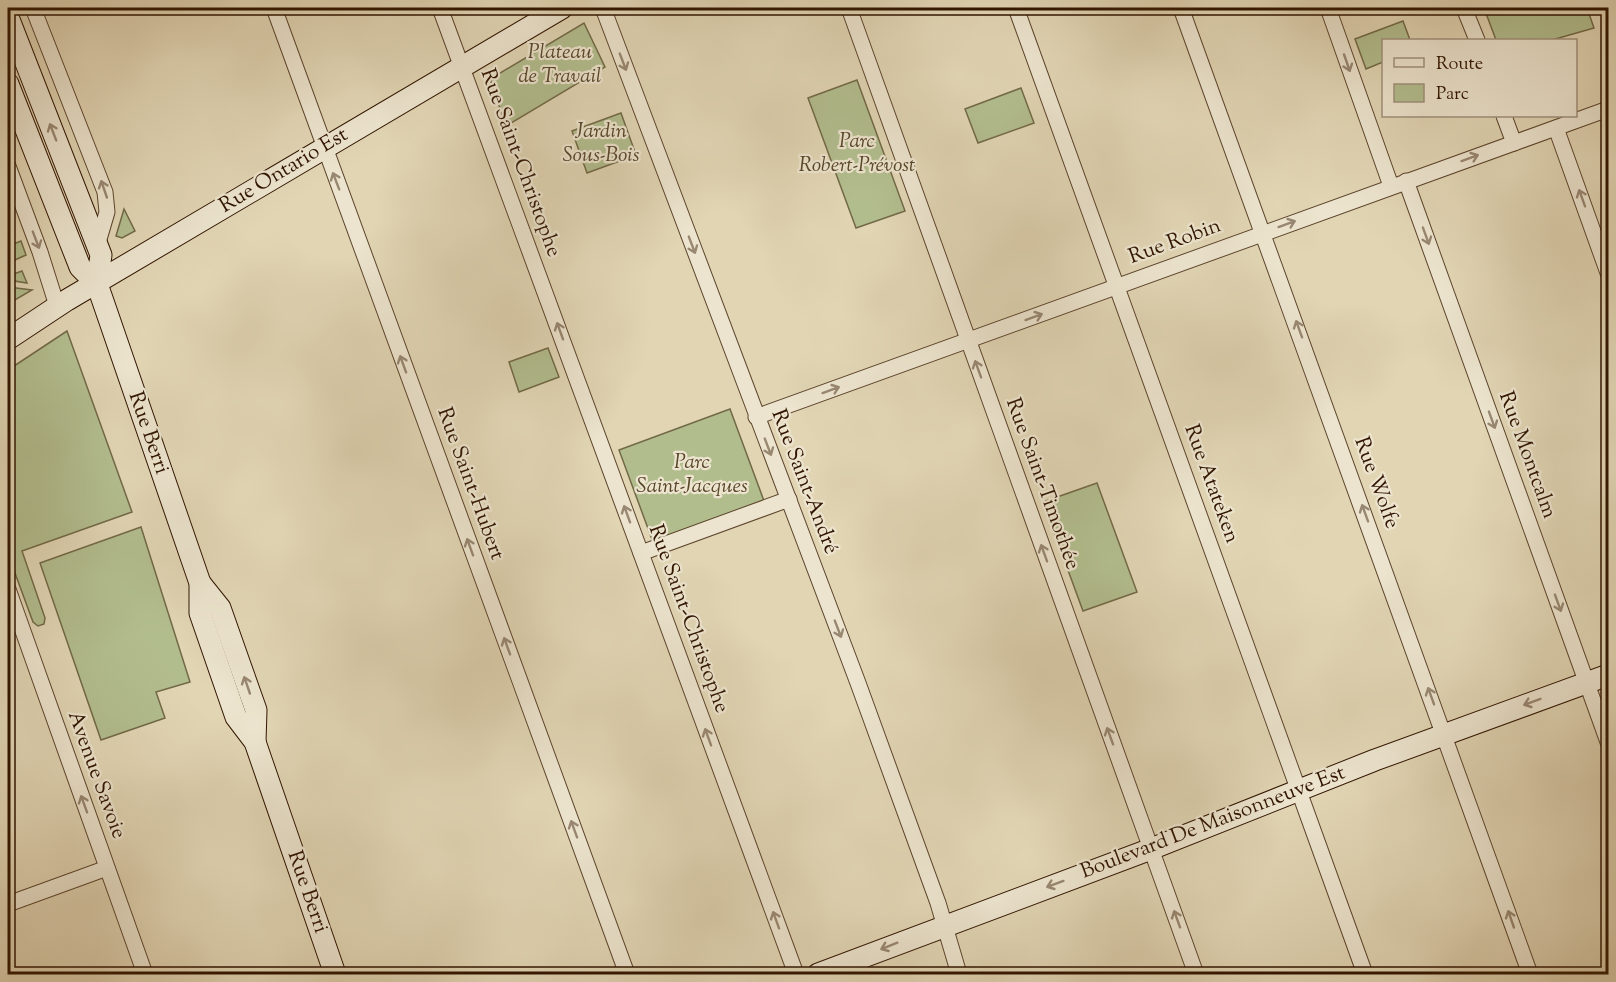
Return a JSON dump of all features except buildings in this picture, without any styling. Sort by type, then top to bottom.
[{"type":"street","name":"Rue Berri","points":[[33,8],[105,192],[107,212],[97,246]]},
{"type":"street","name":"Rue Saint-Hubert","points":[[274,8],[627,975]]},
{"type":"street","name":"Rue Saint-Christophe","points":[[440,8],[796,975]]},
{"type":"street","name":"Rue Ontario Est","points":[[8,339],[57,306],[562,8]]},
{"type":"street","name":"Rue Saint-André","points":[[603,8],[866,704],[944,925],[959,975]]},
{"type":"street","name":"Rue Saint-Timothée","points":[[849,8],[1196,975]]},
{"type":"street","name":"Rue Atateken","points":[[1016,8],[1365,975]]},
{"type":"street","name":"Rue Wolfe","points":[[1181,8],[1264,232],[1530,975]]},
{"type":"street","name":"Rue Montcalm","points":[[1328,8],[1399,184],[1608,742]]},
{"type":"street","points":[[1464,8],[1476,39]]},
{"type":"street","name":"Rue Berri","points":[[8,17],[101,255],[97,284]]},
{"type":"street","name":"Rue Berri","points":[[8,84],[80,267],[97,284],[200,583],[220,608],[256,710],[255,742],[335,975]]},
{"type":"street","name":"Rue Robin","points":[[756,417],[1608,109]]},
{"type":"street","points":[[1504,117],[1514,143]]},
{"type":"street","points":[[1556,128],[1608,273]]},
{"type":"street","points":[[8,166],[57,306]]},
{"type":"street","points":[[641,553],[789,500]]},
{"type":"street","name":"Avenue Savoie","points":[[8,589],[145,975]]},
{"type":"street","name":"Boulevard De Maisonneuve Est","points":[[818,975],[944,925],[1151,849],[1445,735],[1608,675]]},
{"type":"street","points":[[8,904],[107,868]]},
{"type":"green space","points":[[1484,8],[1587,8],[1594,28],[1556,39],[1496,39]]},
{"type":"green space","points":[[1403,21],[1410,39],[1382,39],[1382,62],[1366,69],[1355,39]]},
{"type":"green space","name":"Plateau de Travail","points":[[584,23],[605,67],[506,126],[490,79]]},
{"type":"green space","name":"Parc Robert-Prévost","points":[[857,80],[905,211],[856,228],[808,98]]},
{"type":"green space","points":[[1021,88],[1034,123],[978,143],[965,109]]},
{"type":"green space","name":"Jardin Sous-Bois","points":[[621,113],[636,155],[587,173],[572,131]]},
{"type":"green space","points":[[124,209],[135,231],[122,238],[116,236]]},
{"type":"green space","points":[[21,241],[26,255],[8,263],[8,246]]},
{"type":"green space","points":[[22,271],[27,283],[8,280],[8,276]]},
{"type":"green space","points":[[8,287],[32,290],[8,304]]},
{"type":"green space","points":[[67,331],[132,512],[22,551],[45,618],[44,624],[38,626],[33,622],[8,554],[8,370]]},
{"type":"green space","points":[[548,348],[559,377],[519,392],[509,362]]},
{"type":"green space","name":"Parc Saint-Jacques","points":[[730,409],[764,501],[653,542],[619,450]]},
{"type":"green space","points":[[1097,483],[1137,592],[1083,611],[1043,502]]},
{"type":"green space","points":[[141,527],[190,682],[156,692],[165,718],[101,740],[40,563]]}]
